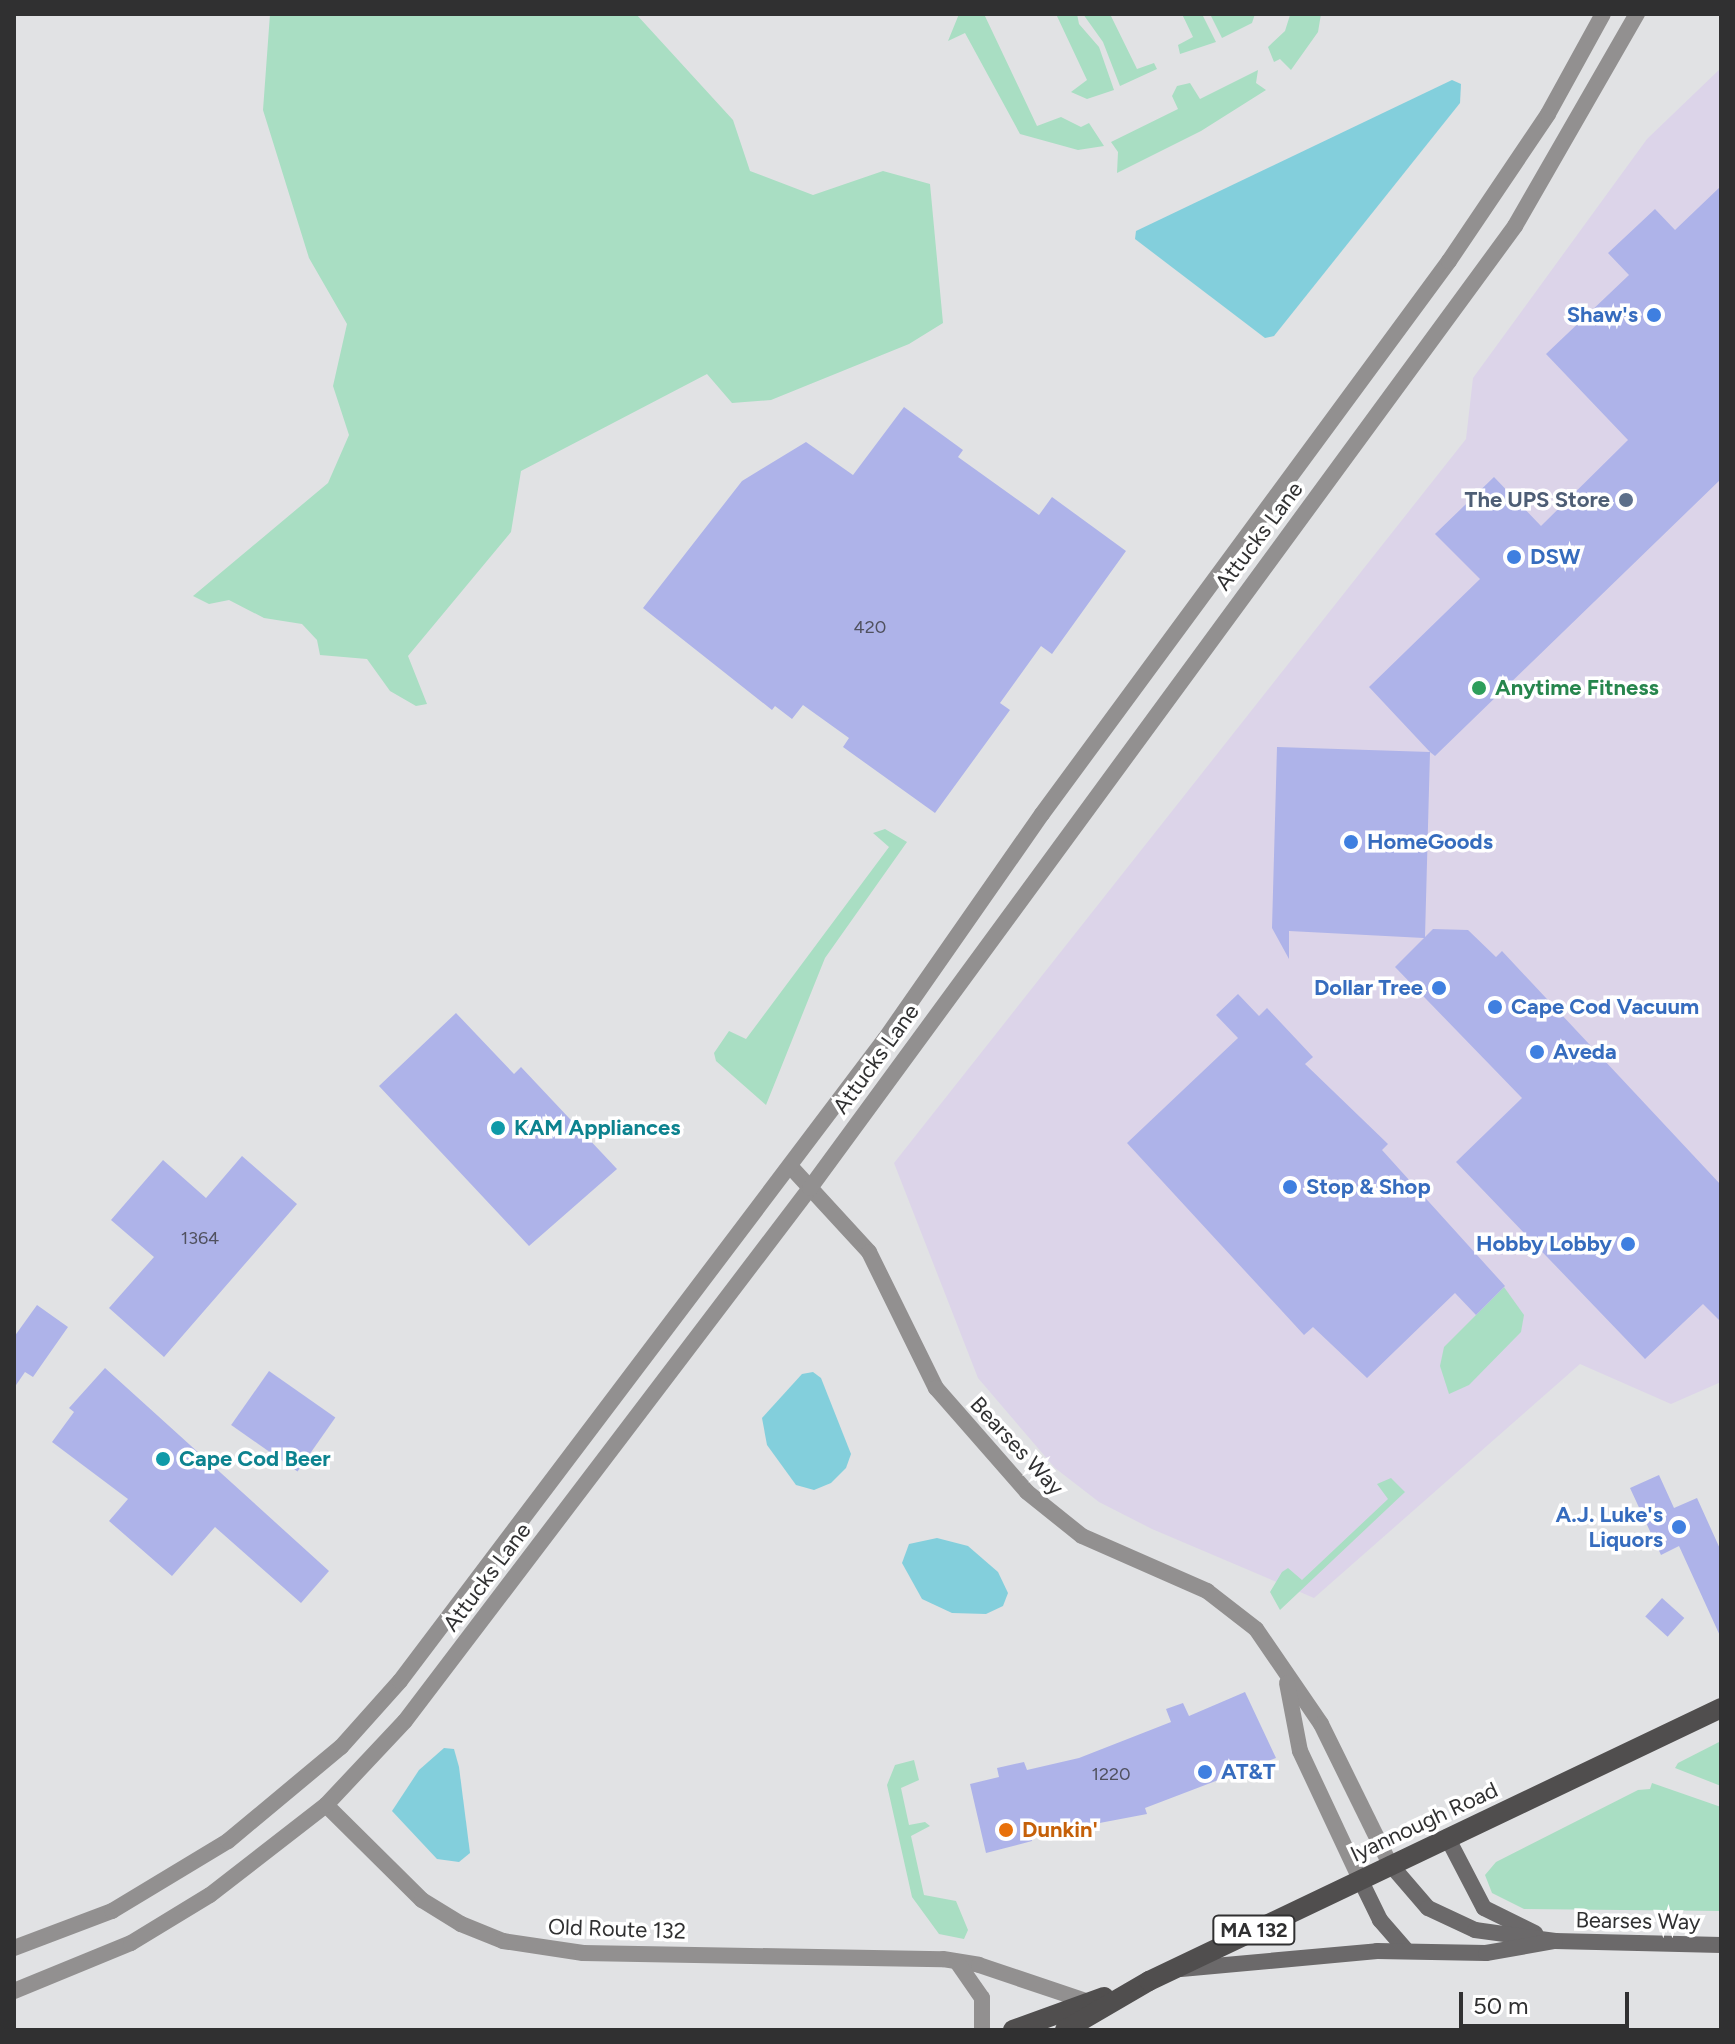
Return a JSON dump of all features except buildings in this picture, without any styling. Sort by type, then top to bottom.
[{"type":"main road","name":"Iyannough Road","points":[[1065,2030],[1171,1970],[1721,1708]]},
{"type":"main road","points":[[1447,1837],[1484,1908],[1555,1941]]},
{"type":"main road","name":"Bearses Way","points":[[1390,1864],[1413,1895],[1461,1926],[1555,1941],[1721,1945]]},
{"type":"main road","name":"Bearses Way","points":[[1360,1879],[1380,1920],[1407,1951],[1486,1953],[1555,1941]]},
{"type":"main road","points":[[1171,1970],[1407,1951]]},
{"type":"main road","name":"Iyannough Road","points":[[1013,2030],[1149,1981]]},
{"type":"street","name":"Attucks Lane","points":[[14,1948],[112,1911],[166,1880],[266,1813],[341,1747],[400,1681],[790,1166],[1476,224],[1548,114],[1603,14]]},
{"type":"street","name":"Attucks Lane","points":[[14,1991],[99,1958],[172,1920],[252,1866],[326,1805],[405,1721],[810,1188],[1515,226],[1637,14]]},
{"type":"street","name":"Bearses Way","points":[[790,1166],[877,1264],[936,1388],[1012,1476],[1082,1536],[1219,1598],[1256,1629],[1286,1678],[1321,1724],[1390,1864]]},
{"type":"street","name":"Bearses Way","points":[[1286,1678],[1300,1751],[1360,1879]]},
{"type":"street","name":"Old Route 132","points":[[326,1805],[422,1900],[461,1924],[529,1947],[583,1953],[869,1955],[957,1962],[1089,2002]]},
{"type":"street","points":[[957,1962],[982,1998],[982,2030]]},
{"type":"shaded area","points":[[1721,68],[1721,1382],[1671,1404],[1580,1364],[1314,1598],[1152,1529],[1099,1502],[1055,1468],[978,1378],[894,1163],[1466,439],[1473,378],[1647,139]]},
{"type":"green space","points":[[270,14],[636,14],[733,120],[750,171],[813,195],[883,171],[930,184],[943,323],[909,344],[771,400],[732,403],[707,374],[521,471],[511,532],[408,656],[427,704],[416,706],[390,691],[367,659],[320,655],[317,640],[302,624],[264,618],[229,600],[209,604],[193,596],[328,483],[349,435],[333,386],[347,324],[309,258],[263,110]]},
{"type":"green space","points":[[959,14],[984,14],[1037,126],[1061,117],[1081,127],[1089,123],[1104,146],[1078,150],[1020,134],[965,33],[948,41]]},
{"type":"green space","points":[[1056,14],[1077,14],[1079,24],[1099,47],[1114,90],[1087,99],[1071,92],[1087,80]]},
{"type":"green space","points":[[1083,14],[1110,14],[1137,69],[1154,63],[1157,69],[1120,86],[1103,42]]},
{"type":"green space","points":[[1182,14],[1202,14],[1216,42],[1180,54],[1178,45],[1193,37]]},
{"type":"green space","points":[[1210,14],[1255,14],[1252,23],[1222,38]]},
{"type":"green space","points":[[1321,14],[1318,32],[1291,70],[1280,59],[1274,62],[1268,47],[1285,31],[1290,15]]},
{"type":"green space","points":[[1258,70],[1256,83],[1266,90],[1201,131],[1117,173],[1118,152],[1111,142],[1178,109],[1172,96],[1177,86],[1190,83],[1200,99]]},
{"type":"green space","points":[[885,829],[907,842],[825,958],[766,1105],[716,1061],[714,1053],[729,1031],[746,1039],[889,847],[873,833]]},
{"type":"green space","points":[[1504,1287],[1524,1315],[1521,1332],[1469,1385],[1449,1394],[1440,1366],[1444,1347]]},
{"type":"green space","points":[[1391,1478],[1405,1492],[1280,1610],[1270,1592],[1282,1572],[1288,1568],[1302,1580],[1388,1499],[1377,1484]]},
{"type":"green space","points":[[1721,1741],[1721,1786],[1675,1768],[1678,1763]]},
{"type":"green space","points":[[914,1760],[919,1780],[901,1788],[909,1825],[925,1822],[930,1826],[911,1836],[924,1895],[956,1901],[968,1930],[964,1939],[939,1934],[912,1897],[887,1785],[895,1765]]},
{"type":"green space","points":[[1652,1783],[1721,1807],[1721,1911],[1524,1909],[1492,1893],[1485,1875],[1496,1862],[1638,1790],[1650,1789]]},
{"type":"water","points":[[1452,80],[1461,84],[1460,103],[1274,336],[1265,338],[1135,239],[1136,231]]},
{"type":"water","points":[[813,1372],[821,1378],[851,1454],[846,1468],[831,1483],[814,1490],[796,1485],[767,1445],[762,1418],[802,1374]]},
{"type":"water","points":[[937,1538],[968,1546],[998,1572],[1008,1593],[1003,1606],[986,1614],[952,1613],[922,1599],[902,1563],[909,1544]]},
{"type":"water","points":[[444,1748],[454,1749],[459,1767],[470,1853],[459,1862],[437,1859],[392,1811],[419,1770]]},
{"type":"place","name":"Shaw's","points":[[1654,315]]},
{"type":"place","name":"The UPS Store","points":[[1626,500]]},
{"type":"place","name":"DSW","points":[[1514,557]]},
{"type":"place","name":"Anytime Fitness","points":[[1479,688]]},
{"type":"place","name":"HomeGoods","points":[[1351,842]]},
{"type":"place","name":"Dollar Tree","points":[[1439,988]]},
{"type":"place","name":"Cape Cod Vacuum","points":[[1495,1007]]},
{"type":"place","name":"Aveda","points":[[1537,1052]]},
{"type":"place","name":"KAM Appliances","points":[[498,1128]]},
{"type":"place","name":"Stop & Shop","points":[[1290,1187]]},
{"type":"place","name":"Hobby Lobby","points":[[1628,1244]]},
{"type":"place","name":"Cape Cod Beer","points":[[163,1459]]},
{"type":"place","name":"A.J. Luke's Liquors","points":[[1679,1527]]},
{"type":"place","name":"AT&T","points":[[1205,1772]]},
{"type":"place","name":"Dunkin'","points":[[1006,1830]]}]
